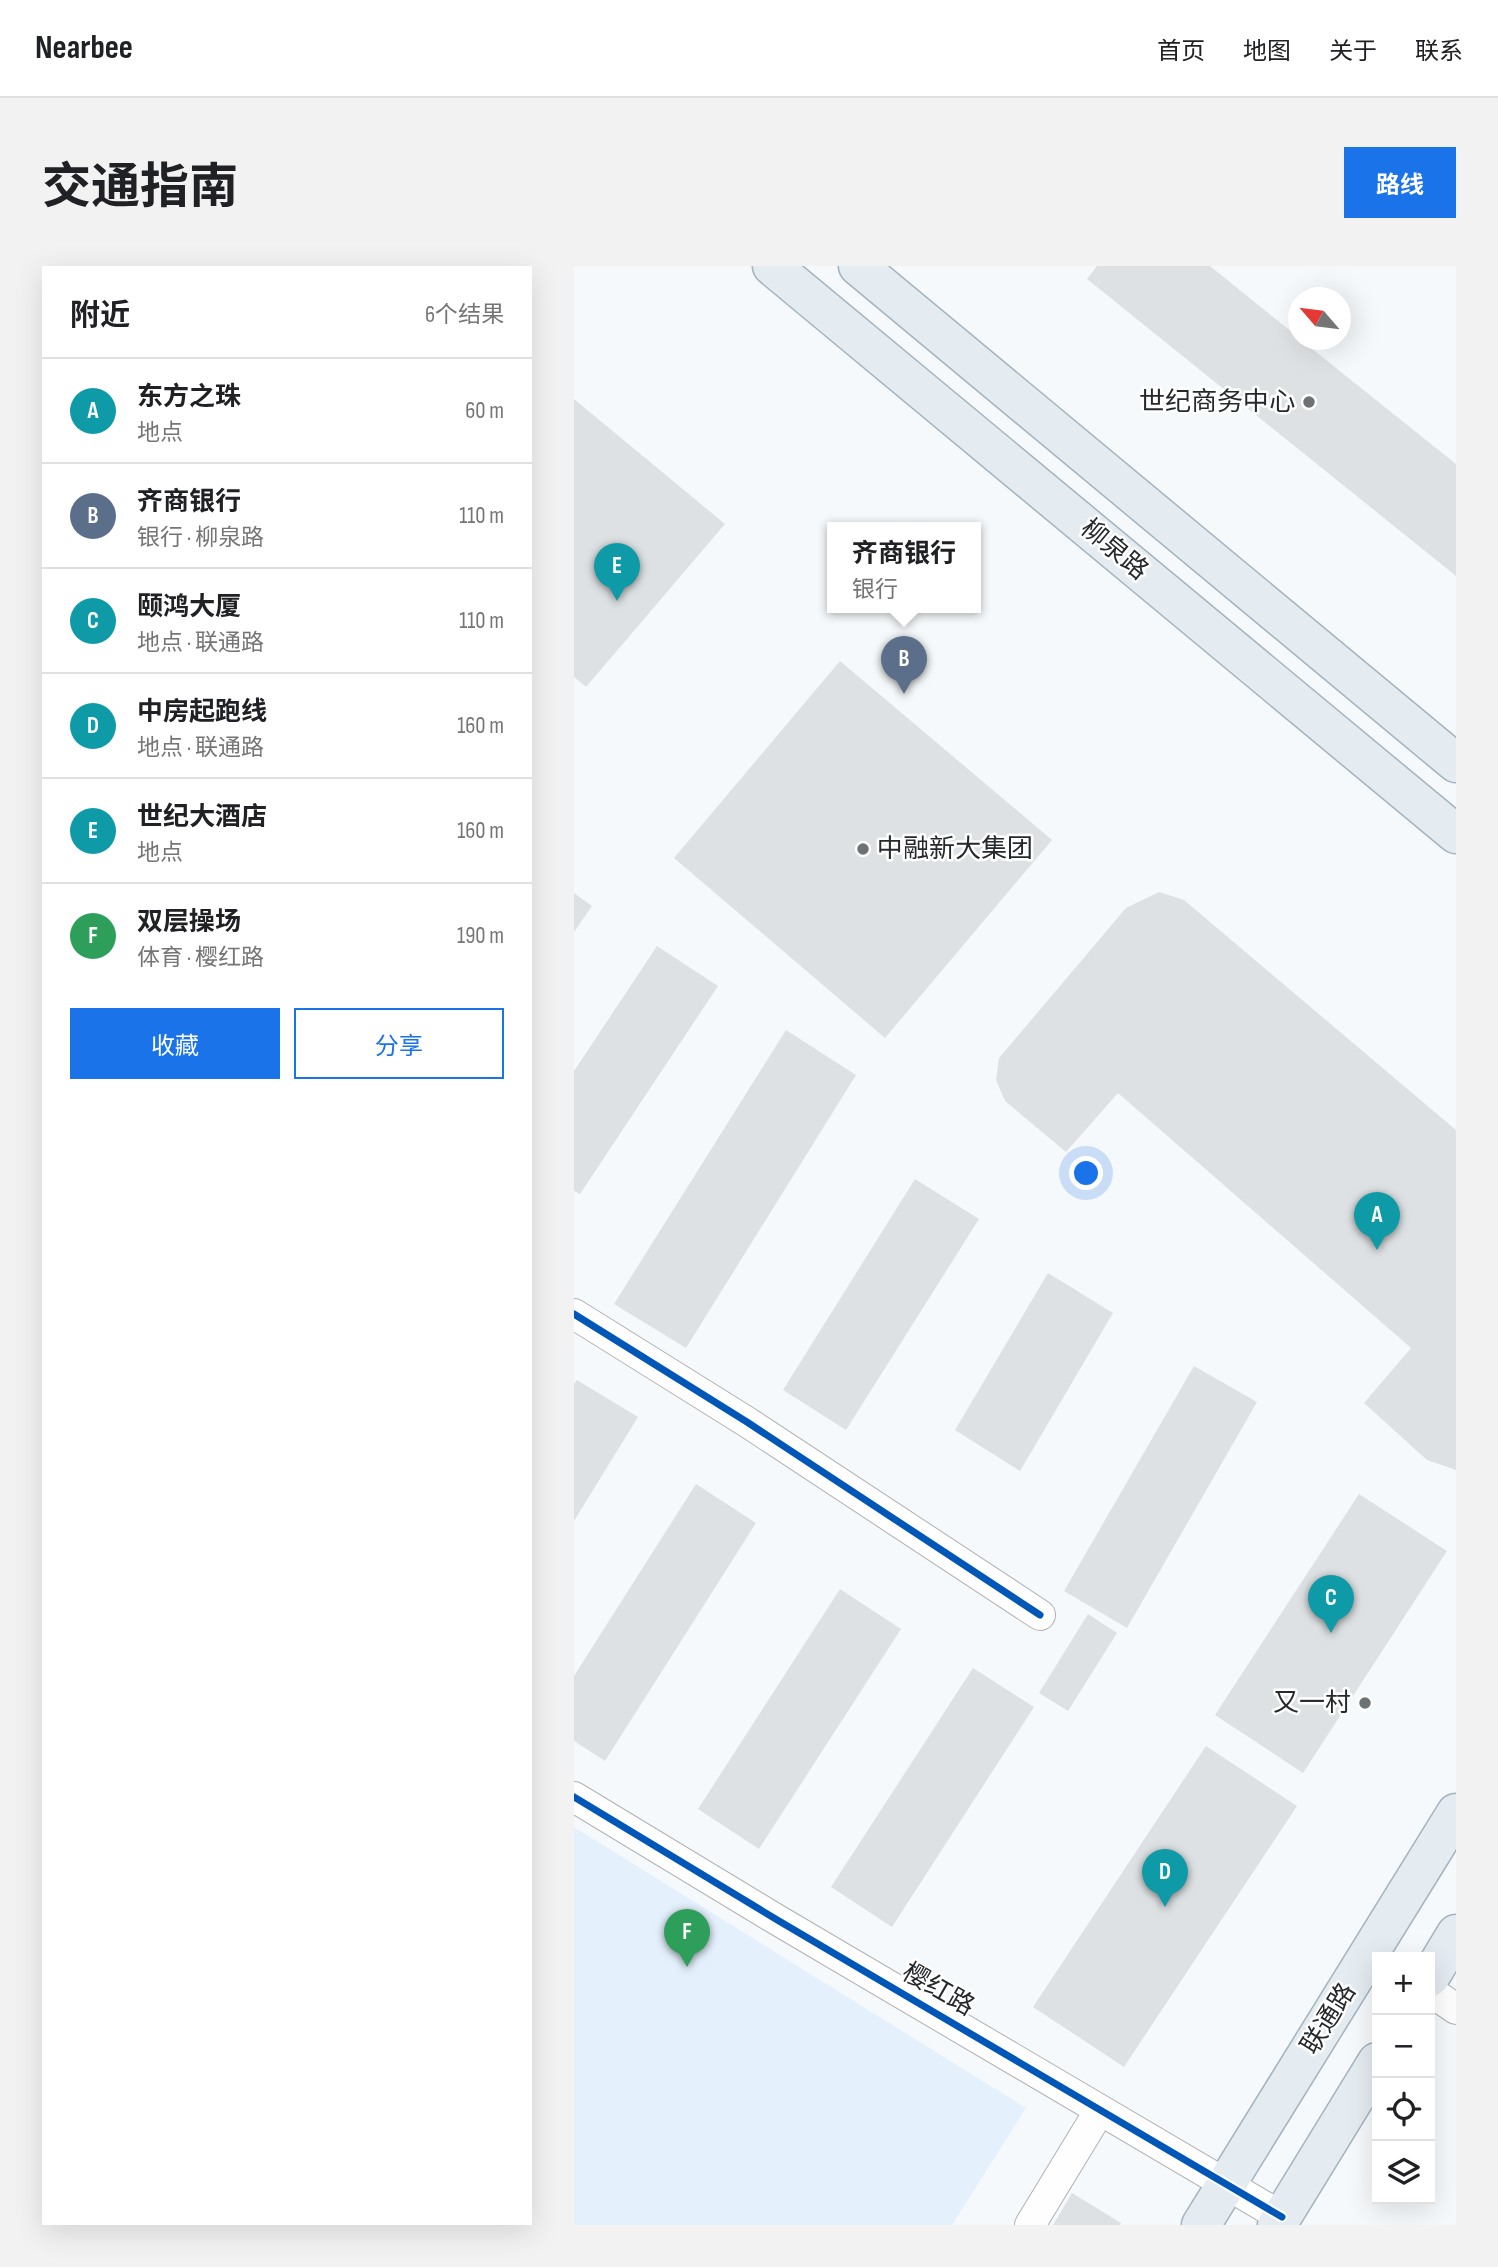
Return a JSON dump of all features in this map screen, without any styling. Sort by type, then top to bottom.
[{"type":"main road","name":"柳泉路","points":[[772,266],[1456,834]]},
{"type":"main road","name":"柳泉路","points":[[858,266],[1456,763]]},
{"type":"main road","name":"联通路","points":[[1201,2225],[1456,1813]]},
{"type":"main road","points":[[1435,1969],[1456,1934]]},
{"type":"main road","points":[[1279,2221],[1372,2070]]},
{"type":"street","points":[[574,1314],[747,1422],[1040,1615]]},
{"type":"street","name":"樱红路","points":[[574,1797],[779,1921],[1227,2184],[1279,2221]]},
{"type":"street","points":[[1435,1994],[1456,2009]]},
{"type":"street","points":[[1030,2225],[1100,2110]]},
{"type":"shaded area","points":[[574,1827],[1026,2108],[952,2225],[574,2225]]},
{"type":"building","name":"世纪商务中心","points":[[1097,266],[1210,266],[1288,329],[1288,350],[1314,350],[1456,464],[1456,576],[1087,279]]},
{"type":"building","points":[[574,399],[725,524],[586,687],[574,677]]},
{"type":"building","name":"中融新大集团","points":[[840,661],[1052,840],[885,1038],[674,858]]},
{"type":"building","points":[[1159,892],[1184,900],[1456,1130],[1456,1470],[1427,1460],[1364,1403],[1411,1348],[1118,1093],[1066,1152],[1005,1101],[996,1080],[999,1058],[1126,908]]},
{"type":"building","points":[[574,893],[592,906],[574,932]]},
{"type":"building","points":[[657,946],[718,986],[580,1194],[574,1191],[574,1071]]},
{"type":"building","points":[[786,1030],[856,1075],[686,1348],[614,1304]]},
{"type":"building","points":[[915,1179],[979,1219],[846,1430],[783,1390]]},
{"type":"building","points":[[1048,1273],[1113,1313],[1020,1471],[955,1430]]},
{"type":"building","points":[[1194,1366],[1257,1402],[1127,1628],[1064,1591]]},
{"type":"building","points":[[577,1380],[638,1417],[574,1521],[574,1384]]},
{"type":"building","points":[[696,1484],[756,1523],[605,1761],[574,1741],[574,1676]]},
{"type":"building","points":[[1359,1494],[1447,1551],[1303,1773],[1215,1715]]},
{"type":"building","points":[[840,1589],[901,1629],[759,1849],[698,1809]]},
{"type":"building","points":[[1088,1614],[1117,1633],[1068,1711],[1039,1693]]},
{"type":"building","points":[[973,1668],[1034,1707],[892,1927],[831,1887]]},
{"type":"building","points":[[1206,1746],[1297,1806],[1124,2067],[1033,2007]]},
{"type":"building","points":[[1072,2193],[1121,2223],[1120,2225],[1053,2225]]},
{"type":"cycle path","points":[[574,1314],[747,1422],[1040,1615]]},
{"type":"cycle path","points":[[574,1797],[1282,2217]]},
{"type":"place","name":"世纪商务中心","points":[[1309,402]]},
{"type":"place","name":"世纪大酒店","points":[[617,601]]},
{"type":"place","name":"齐商银行","points":[[904,694]]},
{"type":"place","name":"中融新大集团","points":[[863,849]]},
{"type":"place","name":"东方之珠","points":[[1377,1250]]},
{"type":"place","name":"颐鸿大厦","points":[[1331,1633]]},
{"type":"place","name":"又一村","points":[[1365,1703]]},
{"type":"place","name":"中房起跑线","points":[[1165,1907]]},
{"type":"place","name":"双层操场","points":[[687,1967]]}]
